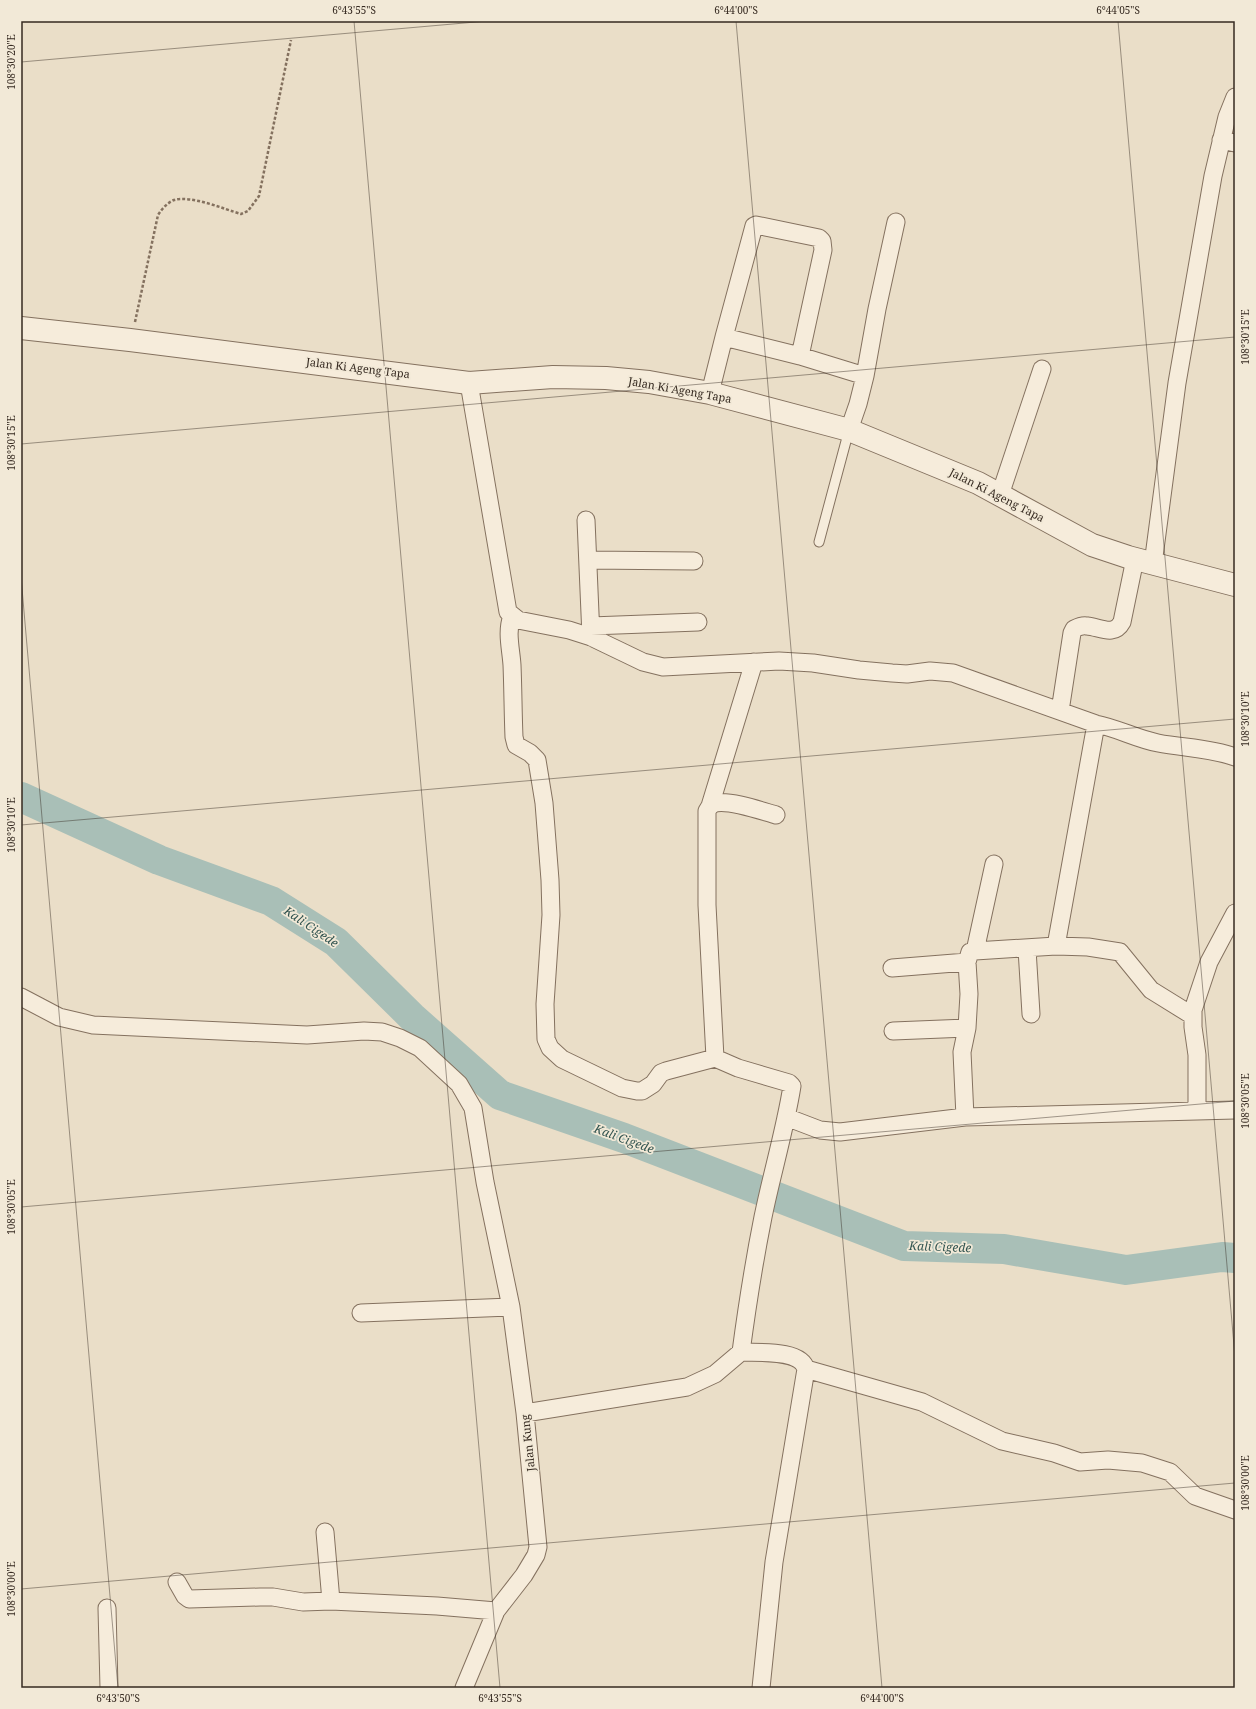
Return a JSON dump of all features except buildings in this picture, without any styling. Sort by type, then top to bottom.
[{"type":"street","points":[[1060,711],[1072,633],[1074,629],[1085,625],[1112,631],[1117,630],[1122,622],[1144,561],[1213,176],[1228,141],[1235,97]]},
{"type":"street","points":[[849,430],[858,404],[865,376],[877,309],[896,222]]},
{"type":"street","points":[[710,393],[754,226],[819,238],[822,241],[823,250],[800,356]]},
{"type":"street","name":"Jalan Ki Ageng Tapa","points":[[21,328],[130,340],[469,383],[552,377],[606,378],[649,382],[710,393],[849,430],[978,483],[1092,545],[1144,561],[1235,585]]},
{"type":"street","points":[[724,337],[800,356],[865,376]]},
{"type":"street","points":[[1000,495],[1042,369]]},
{"type":"street","points":[[469,383],[508,612],[518,620],[569,630],[591,631],[698,622]]},
{"type":"street","points":[[586,520],[591,631]]},
{"type":"street","points":[[588,560],[694,560]]},
{"type":"street","points":[[512,616],[509,624],[509,632],[512,663],[514,737],[516,745],[530,753],[537,760],[544,803],[551,915],[546,1004],[546,1039],[550,1048],[562,1059],[622,1088],[637,1091],[642,1091],[653,1084],[661,1073],[715,1058],[738,1068],[791,1084],[786,1117],[763,1216],[750,1282],[741,1352],[715,1374],[687,1387],[525,1413]]},
{"type":"street","points":[[591,631],[643,662],[663,667],[779,661],[813,662],[859,670],[907,674],[930,671],[953,672],[1096,724],[1112,727],[1158,743],[1207,750],[1235,757]]},
{"type":"street","points":[[715,1058],[707,905],[707,811],[710,806],[754,662]]},
{"type":"street","points":[[1056,946],[1096,724]]},
{"type":"street","points":[[710,806],[715,803],[725,802],[776,815]]},
{"type":"street","points":[[965,1117],[962,1052],[967,1028],[971,956],[994,864]]},
{"type":"street","points":[[1197,1111],[1197,1055],[1193,1016],[1199,990],[1209,962],[1235,913]]},
{"type":"street","points":[[892,968],[971,956],[1056,946],[1088,947],[1120,952],[1151,990],[1193,1016]]},
{"type":"street","points":[[1027,949],[1031,1014]]},
{"type":"street","name":"Jalan Kung","points":[[21,997],[59,1017],[93,1025],[307,1036],[364,1030],[382,1032],[400,1038],[420,1048],[459,1084],[473,1108],[485,1182],[511,1307],[525,1413],[538,1547],[536,1555],[524,1575],[496,1611],[464,1688]]},
{"type":"street","points":[[893,1031],[967,1028]]},
{"type":"street","points":[[786,1117],[820,1130],[840,1132],[965,1117],[1235,1110]]},
{"type":"street","points":[[361,1313],[511,1307]]},
{"type":"street","points":[[741,1352],[791,1355],[799,1358],[805,1364],[806,1368],[774,1562],[762,1688]]},
{"type":"street","points":[[806,1368],[922,1402],[1002,1441],[1054,1453],[1080,1462],[1108,1460],[1142,1463],[1170,1472],[1195,1496],[1235,1510]]},
{"type":"street","points":[[325,1532],[331,1601]]},
{"type":"street","points":[[177,1582],[185,1596],[189,1599],[273,1597],[303,1602],[331,1601],[437,1606],[496,1611]]},
{"type":"street","points":[[108,1608],[109,1688]]},
{"type":"lane","points":[[819,542],[849,430]]},
{"type":"path","points":[[130,340],[158,214],[164,206],[174,200],[189,200],[241,214],[248,211],[259,196],[291,40]]},
{"type":"waterway","name":"Kali Cigede","points":[[21,797],[159,860],[271,901],[336,942],[412,1017],[500,1095],[624,1138],[904,1246],[1004,1249],[1126,1270],[1222,1257],[1235,1258]]}]
